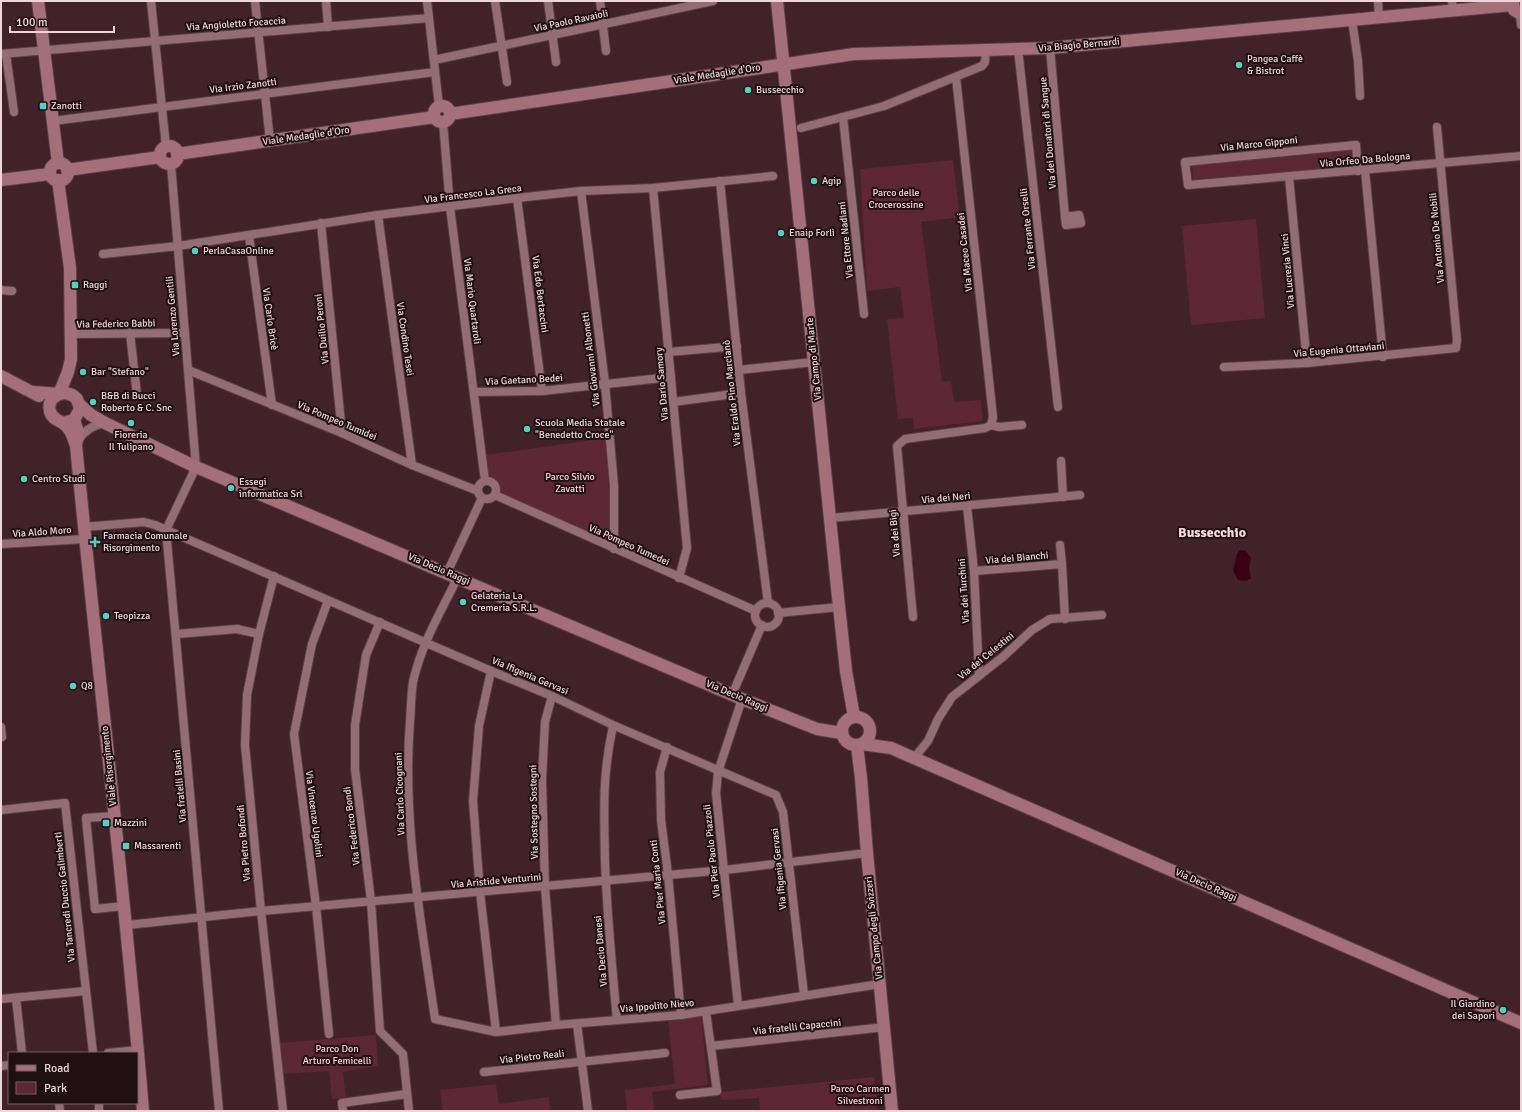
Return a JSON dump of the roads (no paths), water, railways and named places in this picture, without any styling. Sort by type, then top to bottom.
[{"type":"main road","points":[[1,180],[54,177],[65,178],[53,120],[38,1]]},
{"type":"main road","name":"Via Campo di Marte","points":[[777,1],[846,671],[854,717]]},
{"type":"main road","points":[[1512,3],[1514,10],[1521,18]]},
{"type":"main road","name":"Via Biagio Bernardi","points":[[986,50],[1050,48],[1379,18],[1452,6],[1512,3]]},
{"type":"main road","name":"Viale Medaglie d'Oro","points":[[174,159],[270,141],[854,54],[986,50]]},
{"type":"main road","points":[[63,167],[163,152],[174,148],[174,159]]},
{"type":"main road","points":[[54,177],[70,268],[72,334],[71,359],[74,412]]},
{"type":"main road","points":[[50,410],[52,400],[59,394],[68,372],[71,359]]},
{"type":"main road","name":"Via Decio Raggi","points":[[1,376],[33,392],[48,404],[54,419],[74,412],[105,423],[196,467],[737,697],[817,729],[842,733]]},
{"type":"main road","name":"Via Decio Raggi","points":[[33,392],[59,394],[69,393],[74,412]]},
{"type":"main road","name":"Viale Risorgimento","points":[[74,412],[69,429],[76,445],[84,533],[127,925],[143,1111]]},
{"type":"main road","points":[[854,717],[862,718],[870,727],[870,735],[860,745],[849,743],[842,733],[846,721],[854,717]]},
{"type":"main road","name":"Via Decio Raggi","points":[[870,727],[891,748]]},
{"type":"main road","name":"Via Decio Raggi","points":[[860,745],[891,748],[1521,1023]]},
{"type":"main road","name":"Via Campo degli Svizzeri","points":[[860,745],[867,853],[892,1111]]},
{"type":"street","points":[[151,1],[162,106],[163,152]]},
{"type":"street","points":[[255,1],[270,141]]},
{"type":"street","points":[[326,1],[328,27]]},
{"type":"street","name":"Via Mario Quartaroli","points":[[427,1],[435,72],[442,115],[450,207],[485,481]]},
{"type":"street","points":[[495,1],[507,82]]},
{"type":"street","points":[[548,1],[556,62]]},
{"type":"street","points":[[600,1],[606,51]]},
{"type":"street","name":"Via Paolo Ravaioli","points":[[434,60],[713,1]]},
{"type":"street","points":[[1378,1],[1379,18]]},
{"type":"street","name":"Via Angioletto Focaccia","points":[[3,54],[429,18]]},
{"type":"street","points":[[1352,20],[1358,61],[1360,96]]},
{"type":"street","name":"Via dei Donatori di Sangue","points":[[1050,48],[1065,217]]},
{"type":"street","name":"Via Ferrante Orselli","points":[[1018,49],[1058,407]]},
{"type":"street","points":[[801,128],[884,106],[956,77],[982,66],[985,62],[986,50]]},
{"type":"street","points":[[3,54],[14,112]]},
{"type":"street","name":"Via Irzio Zanotti","points":[[53,120],[435,72]]},
{"type":"street","name":"Via Maceo Casadei","points":[[956,77],[993,417],[991,425]]},
{"type":"street","name":"Via Ettore Nadiani","points":[[843,117],[864,314]]},
{"type":"street","name":"Via Antonio De Nobili","points":[[1436,127],[1457,340],[1456,348]]},
{"type":"street","name":"Via Marco Gipponi","points":[[1212,184],[1188,186],[1184,162],[1356,145],[1361,171],[1383,357]]},
{"type":"street","name":"Via Orfeo Da Bologna","points":[[1212,184],[1521,156]]},
{"type":"street","name":"Via Lorenzo Gentili","points":[[174,159],[178,246],[196,467]]},
{"type":"street","name":"Via Francesco La Greca","points":[[103,254],[178,246],[378,215],[518,198],[581,191],[653,188],[720,180],[773,176]]},
{"type":"street","name":"Via Lucrezia Vinci","points":[[1290,177],[1307,363]]},
{"type":"street","name":"Via Eraldo Pino Marcianò","points":[[720,180],[741,393],[768,603]]},
{"type":"street","name":"Via Dario Samory","points":[[653,188],[687,548],[679,578]]},
{"type":"street","name":"Via Giovanni Albonetti","points":[[581,191],[605,383],[614,486],[614,549]]},
{"type":"street","name":"Via Edo Bertaccini","points":[[518,198],[542,391]]},
{"type":"street","name":"Via Condino Tesei","points":[[378,215],[412,465]]},
{"type":"street","name":"Via Duilio Peroni","points":[[321,224],[342,433]]},
{"type":"street","name":"Via Carlo Bricè","points":[[248,236],[272,405]]},
{"type":"street","points":[[1,290],[12,291]]},
{"type":"street","points":[[130,333],[137,395]]},
{"type":"street","name":"Via Federico Babbi","points":[[72,334],[185,333]]},
{"type":"street","points":[[669,352],[737,346]]},
{"type":"street","name":"Via Eugenia Ottaviani","points":[[1224,367],[1307,363],[1383,357],[1456,348]]},
{"type":"street","points":[[739,370],[814,362]]},
{"type":"street","name":"Via Pompeo Tumidei","points":[[188,370],[342,433],[480,494]]},
{"type":"street","name":"Via Gaetano Bedei","points":[[474,392],[542,391],[671,377]]},
{"type":"street","points":[[673,402],[741,393]]},
{"type":"street","points":[[76,445],[80,437],[88,429],[94,425],[105,423]]},
{"type":"street","points":[[991,425],[999,427],[1022,425]]},
{"type":"street","name":"Via dei Bigi","points":[[913,617],[898,446],[905,439],[987,428],[991,425]]},
{"type":"street","points":[[1061,461],[1063,497]]},
{"type":"street","points":[[166,530],[196,467]]},
{"type":"street","points":[[452,575],[480,494],[480,485],[485,481],[494,484],[496,489],[495,495],[490,499],[480,494]]},
{"type":"street","name":"Via Pompeo Tumedei","points":[[495,495],[679,578],[756,610]]},
{"type":"street","name":"Via dei Neri","points":[[830,518],[1080,495]]},
{"type":"street","name":"Via dei Turchini","points":[[967,506],[974,571],[979,674]]},
{"type":"street","name":"Via Ifigenia Gervasi","points":[[84,533],[144,522],[166,530],[274,576],[328,601],[552,696],[613,726],[667,748],[718,772],[776,795],[783,812],[804,995]]},
{"type":"street","name":"Via fratelli Basini","points":[[166,530],[177,634],[219,1111]]},
{"type":"street","name":"Via Aldo Moro","points":[[1,544],[84,533]]},
{"type":"street","name":"Via dei Bianchi","points":[[1060,544],[1065,618]]},
{"type":"street","name":"Via dei Bianchi","points":[[974,571],[1062,564]]},
{"type":"street","name":"Via Carlo Cicognani","points":[[435,1019],[418,898],[411,832],[408,756],[413,682],[425,642],[452,575]]},
{"type":"street","name":"Via Pietro Bofondi","points":[[274,576],[259,634],[247,695],[245,745],[261,911],[283,1111]]},
{"type":"street","name":"Via Vincenzo Ugolini","points":[[328,601],[312,644],[294,734],[316,906],[329,1034]]},
{"type":"street","points":[[768,603],[775,606],[778,613],[775,623],[769,626],[762,625],[757,621],[756,610],[761,605],[768,603]]},
{"type":"street","points":[[778,613],[840,607]]},
{"type":"street","name":"Via dei Celestini","points":[[914,758],[928,740],[938,719],[952,697],[979,674],[1004,656],[1032,630],[1050,619],[1102,615]]},
{"type":"street","name":"Via Federico Bondi","points":[[380,622],[366,654],[355,725],[355,769],[370,901],[380,1031],[403,1054],[407,1094]]},
{"type":"street","points":[[737,697],[762,625]]},
{"type":"street","points":[[177,634],[237,629],[259,634]]},
{"type":"street","points":[[491,671],[479,726],[473,801],[480,892],[496,1032]]},
{"type":"street","name":"Via Sostegno Sostegni","points":[[552,696],[545,722],[542,779],[545,887],[556,1025]]},
{"type":"street","name":"Via Pier Paolo Piazzoli","points":[[737,697],[718,772],[716,793],[738,1005]]},
{"type":"street","name":"Via Decio Danesi","points":[[613,726],[607,755],[604,782],[605,880],[616,1020]]},
{"type":"street","points":[[1,727],[2,736]]},
{"type":"street","name":"Via Pier Maria Conti","points":[[667,748],[660,772],[661,820],[668,874],[681,1015]]},
{"type":"street","name":"Via Tancredi Duccio Galimberti","points":[[1,810],[65,804],[93,1052]]},
{"type":"street","points":[[115,816],[86,818],[95,909],[124,906]]},
{"type":"street","name":"Via Aristide Venturini","points":[[127,925],[261,911],[725,870],[867,853]]},
{"type":"street","name":"Via Ippolito Nievo","points":[[435,1019],[496,1032],[556,1025],[706,1012],[738,1005],[880,984]]},
{"type":"street","points":[[1,999],[86,991]]},
{"type":"street","points":[[16,998],[22,1052]]},
{"type":"street","points":[[680,1095],[717,1091],[706,1012]]},
{"type":"street","points":[[578,1024],[588,1111]]},
{"type":"street","name":"Via fratelli Capaccini","points":[[711,1046],[885,1027]]},
{"type":"street","points":[[118,1052],[138,1050]]},
{"type":"street","name":"Via Pietro Reali","points":[[484,1072],[665,1053]]},
{"type":"street","points":[[342,1111],[342,1103],[407,1094],[409,1111]]},
{"type":"place","name":"Pangea Caffè & Bistrot","points":[[1239,65]]},
{"type":"place","name":"Bussecchio","points":[[748,90]]},
{"type":"place","name":"Zanotti","points":[[43,106]]},
{"type":"place","name":"Agip","points":[[814,181]]},
{"type":"place","name":"Enaip Forlì","points":[[781,233]]},
{"type":"place","name":"PerlaCasaOnline","points":[[195,251]]},
{"type":"place","name":"Raggi","points":[[75,285]]},
{"type":"place","name":"Bar \"Stefano\"","points":[[83,372]]},
{"type":"place","name":"B&B di Bucci Roberto & C. Snc","points":[[93,402]]},
{"type":"place","name":"Fioreria Il Tulipano","points":[[131,423]]},
{"type":"place","name":"Scuola Media Statale \"Benedetto Croce\"","points":[[527,429]]},
{"type":"place","name":"Centro Studi","points":[[24,479]]},
{"type":"place","name":"Essegi informatica Srl","points":[[231,488]]},
{"type":"place","name":"Farmacia Comunale Risorgimento","points":[[95,542]]},
{"type":"place","name":"Gelateria La Cremeria S.R.L.","points":[[463,602]]},
{"type":"place","name":"Teopizza","points":[[106,616]]},
{"type":"place","name":"Q8","points":[[73,686]]},
{"type":"place","name":"Mazzini","points":[[106,823]]},
{"type":"place","name":"Massarenti","points":[[126,846]]},
{"type":"place","name":"Il Giardino dei Sapori","points":[[1503,1010]]},
{"type":"district","name":"Bussecchio","points":[[1212,532]]},
{"type":"park label","name":"Parco delle Crocerossine","points":[[896,198]]},
{"type":"park label","name":"Parco Silvio Zavatti","points":[[570,482]]},
{"type":"park label","name":"Parco Don Arturo Femicelli","points":[[337,1054]]},
{"type":"park label","name":"Parco Carmen Silvestroni","points":[[860,1094]]}]
